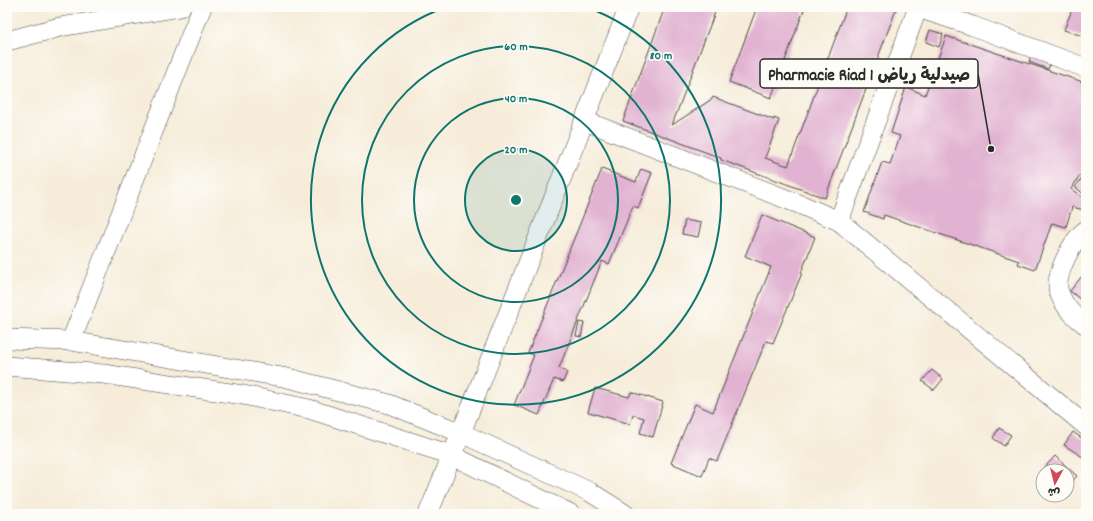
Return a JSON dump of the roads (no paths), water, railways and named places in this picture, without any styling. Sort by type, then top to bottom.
[{"type":"street","points":[[7,41],[60,27],[181,7]]},
{"type":"street","points":[[71,341],[202,7]]},
{"type":"street","points":[[428,514],[629,7]]},
{"type":"street","points":[[839,221],[918,7],[1086,68]]},
{"type":"street","points":[[585,121],[784,198],[839,221],[1086,426]]},
{"type":"street","points":[[1086,230],[1080,233],[1067,254],[1059,278],[1058,290],[1064,303],[1074,317],[1086,325]]},
{"type":"street","points":[[7,339],[71,341],[288,378],[389,404],[461,432],[590,492],[625,514]]},
{"type":"street","points":[[7,366],[103,374],[243,396],[309,409],[451,455],[571,514]]},
{"type":"place","name":"Pharmacie Riad 1 صيدلية رياض","points":[[991,149]]}]
